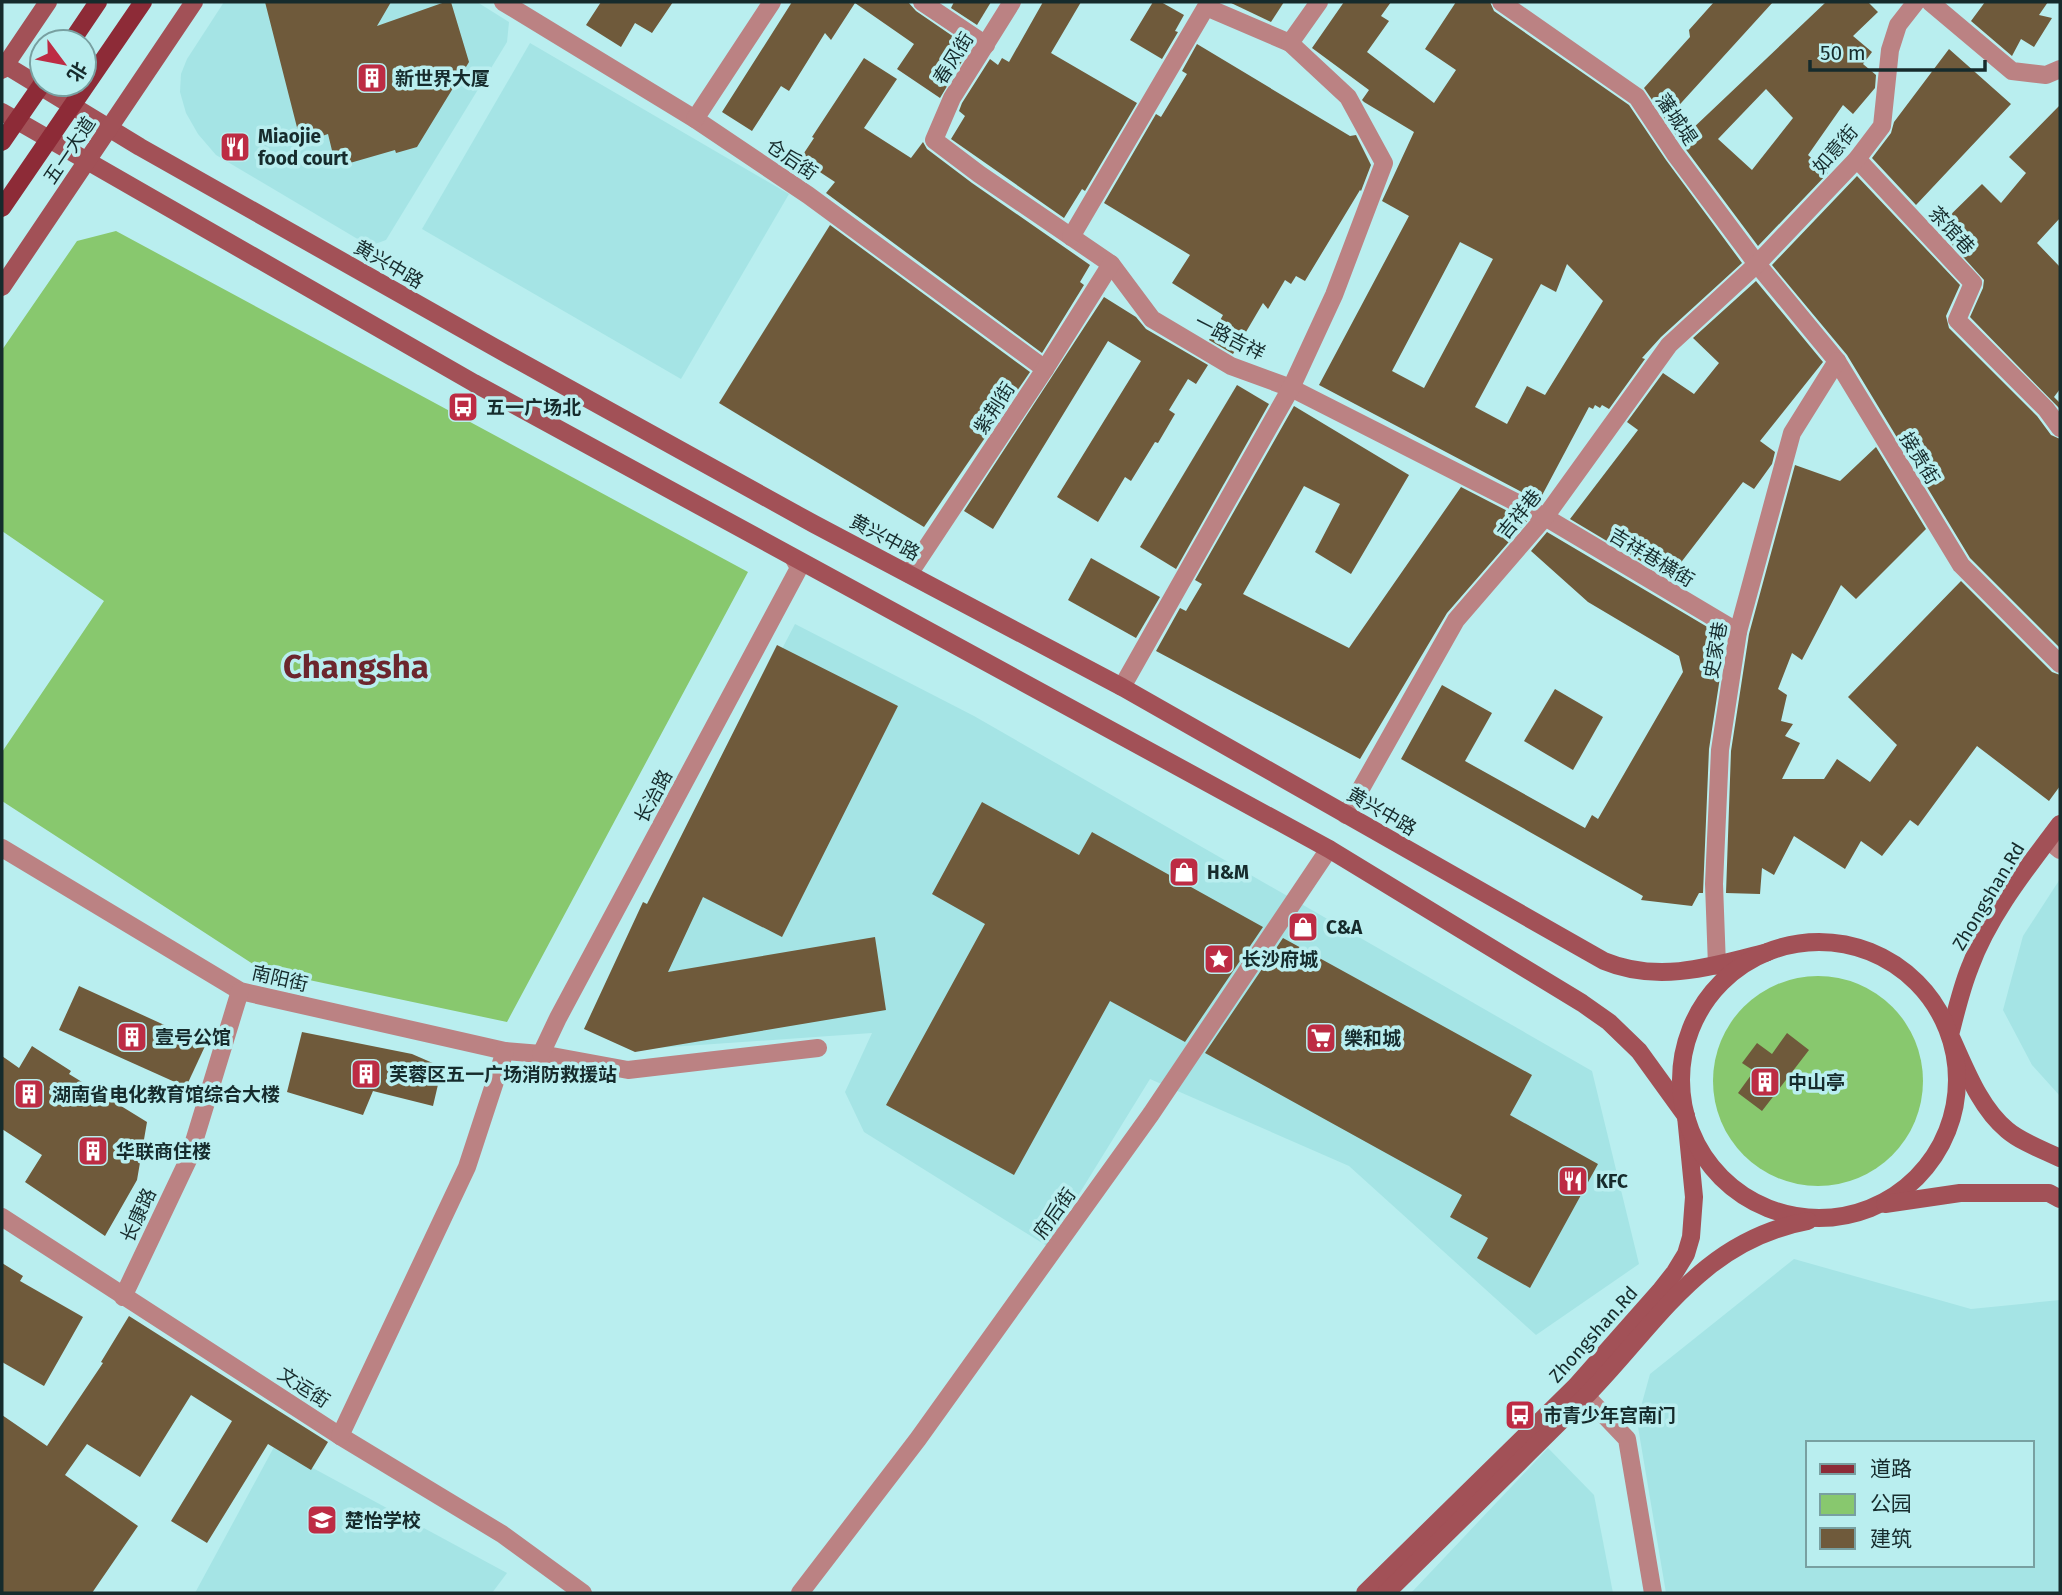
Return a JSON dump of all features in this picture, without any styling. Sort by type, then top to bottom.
[{"type":"main road","points":[[3,66],[48,2]]},
{"type":"main road","points":[[80,28],[98,2]]},
{"type":"main road","points":[[2,208],[143,2]]},
{"type":"main road","name":"五一大道","points":[[2,287],[194,2]]},
{"type":"main road","name":"黄兴中路","points":[[3,66],[494,347],[1122,687],[1604,961],[1625,970],[1651,973],[1717,965],[1788,946],[1828,942],[1849,945],[1887,959],[1919,985],[1932,1000],[1973,1084],[1995,1117],[2007,1130],[2058,1158]]},
{"type":"main road","points":[[2,142],[32,98]]},
{"type":"main road","points":[[2,112],[474,383],[1329,849],[1595,1012],[1639,1051],[1686,1116],[1695,1140],[1709,1163],[1727,1183],[1772,1210],[1824,1218]]},
{"type":"main road","name":"Zhongshan.Rd","points":[[1950,1035],[1963,986],[1979,945],[2020,878],[2054,845],[2060,824]]},
{"type":"main road","name":"Zhongshan.Rd","points":[[1365,1593],[1576,1386],[1675,1272],[1686,1254],[1693,1220],[1693,1173],[1682,1093],[1686,1047],[1693,1025],[1718,986],[1733,972],[1768,952]]},
{"type":"main road","points":[[1875,1206],[1912,1181],[1940,1145],[1955,1103],[1957,1081],[1950,1035]]},
{"type":"main road","points":[[1875,1206],[1961,1193],[2054,1196]]},
{"type":"main road","name":"Zhongshan.Rd","points":[[1386,1593],[1586,1396],[1671,1301],[1706,1267],[1751,1238],[1794,1223],[1850,1214],[1875,1206]]},
{"type":"street","name":"仓后街","points":[[503,2],[695,119],[808,195],[1045,369]]},
{"type":"street","points":[[695,119],[772,2]]},
{"type":"street","points":[[922,2],[986,45]]},
{"type":"street","name":"春风街","points":[[934,140],[953,98],[1012,2]]},
{"type":"street","points":[[1290,43],[1319,2]]},
{"type":"street","name":"藩城堤","points":[[1501,2],[1637,97],[1675,154],[1757,264]]},
{"type":"street","points":[[1930,2],[2012,71],[2046,75],[2060,69]]},
{"type":"street","name":"如意街","points":[[1757,264],[1857,159],[1882,126],[1891,50],[1907,6]]},
{"type":"street","points":[[1071,237],[1206,7],[1290,43],[1349,97],[1384,163],[1334,295],[1292,388],[1122,687]]},
{"type":"street","name":"一路吉祥","points":[[934,140],[1111,264],[1152,319],[1231,366],[1292,388],[1545,517]]},
{"type":"street","name":"茶馆巷","points":[[1857,159],[1973,283],[1957,320],[2046,409],[2060,428]]},
{"type":"street","name":"紫荆街","points":[[909,574],[1111,264]]},
{"type":"street","name":"接贵街","points":[[1757,264],[1837,361],[1961,565],[2060,664]]},
{"type":"street","name":"吉祥巷","points":[[1346,815],[1456,620],[1545,517],[1669,345],[1757,264]]},
{"type":"street","name":"史家巷","points":[[1717,965],[1714,884],[1720,750],[1738,632],[1792,433],[1837,361]]},
{"type":"street","name":"吉祥巷横街","points":[[1545,517],[1738,632]]},
{"type":"street","name":"长治路","points":[[541,1054],[558,1017],[799,568],[794,559]]},
{"type":"street","name":"南阳街","points":[[2,848],[240,990],[505,1051],[541,1054],[628,1070],[818,1048]]},
{"type":"street","name":"府后街","points":[[800,1593],[918,1439],[1143,1125],[1329,849]]},
{"type":"street","name":"长康路","points":[[123,1297],[188,1158],[240,990]]},
{"type":"street","points":[[341,1436],[467,1167],[505,1051]]},
{"type":"street","name":"文运街","points":[[2,1217],[341,1436],[502,1534],[583,1593]]},
{"type":"street","points":[[1586,1396],[1626,1438],[1653,1593]]},
{"type":"shaded area","points":[[224,2],[477,2],[509,22],[507,42],[386,240],[366,244],[216,155],[198,134],[186,113],[180,92],[181,74],[187,59]]},
{"type":"shaded area","points":[[530,43],[789,194],[681,379],[422,229]]},
{"type":"shaded area","points":[[795,624],[974,716],[1592,1071],[1639,1264],[1536,1335],[1349,1166],[1150,1079],[1047,1246],[864,1132],[845,1092],[872,1033],[656,1048],[584,1029]]},
{"type":"shaded area","points":[[2060,879],[2060,1096],[2032,1065],[2003,1010],[2023,936]]},
{"type":"shaded area","points":[[1794,1259],[1971,1309],[2060,1300],[2060,1593],[1666,1593],[1637,1421],[1650,1374]]},
{"type":"shaded area","name":"楚怡学校","points":[[274,1447],[507,1573],[492,1593],[195,1593]]},
{"type":"shaded area","points":[[1548,1448],[1594,1495],[1613,1593],[1411,1593]]},
{"type":"green space","points":[[116,231],[748,572],[507,1022],[262,970],[2,801],[2,752],[104,601],[2,531],[2,350],[77,241]]},
{"type":"green space","points":[[1818,976],[1858,984],[1892,1007],[1915,1041],[1923,1081],[1915,1121],[1892,1155],[1858,1178],[1818,1186],[1778,1178],[1744,1155],[1721,1121],[1713,1081],[1721,1041],[1744,1007],[1778,984]]},
{"type":"building","name":"新世界大厦","points":[[265,2],[391,2],[377,26],[451,2],[469,62],[417,147],[396,153],[395,150],[336,167],[328,134],[301,143]]},
{"type":"building","points":[[601,2],[673,2],[652,33],[635,23],[621,47],[586,25]]},
{"type":"building","points":[[792,2],[908,2],[916,11],[970,48],[940,98],[897,69],[914,44],[855,3],[831,40],[825,33],[789,91],[781,86],[752,131],[722,112]]},
{"type":"building","points":[[954,2],[991,2],[977,25],[951,8]]},
{"type":"building","points":[[1043,2],[1081,2],[1051,53],[1137,103],[1085,191],[1082,189],[1064,218],[951,139],[965,116],[959,111],[962,103],[990,59],[998,65],[1002,58],[1009,62]]},
{"type":"building","points":[[1153,2],[1161,2],[1184,15],[1175,31],[1178,32],[1162,59],[1130,40]]},
{"type":"building","points":[[1229,2],[1284,2],[1271,22]]},
{"type":"building","points":[[1344,2],[1391,2],[1381,16],[1389,21],[1367,52],[1434,103],[1456,70],[1425,49],[1456,2],[1490,2],[1494,11],[1629,105],[1742,263],[1661,337],[1642,358],[1645,359],[1609,409],[1602,405],[1600,408],[1595,405],[1593,409],[1589,407],[1539,501],[1319,385],[1409,216],[1382,201],[1414,132],[1364,102],[1362,100],[1369,90],[1312,48]],"holes":[[[1460,242],[1493,259],[1424,388],[1392,371]],[[1567,264],[1603,301],[1545,395],[1527,386],[1507,424],[1475,407],[1541,284],[1556,292]]]},
{"type":"building","points":[[1714,2],[1773,2],[1672,113],[1690,131],[1826,2],[1868,2],[1878,12],[1853,36],[1872,52],[1863,64],[1876,75],[1875,88],[1853,114],[1843,105],[1808,155],[1828,173],[1758,246],[1644,88],[1690,37],[1689,30]],"holes":[[[1766,89],[1793,118],[1752,170],[1718,139]]]},
{"type":"building","points":[[1985,2],[2048,2],[2039,15],[2052,18],[2034,47],[2021,39],[2012,56],[1971,21]]},
{"type":"building","points":[[1197,44],[1350,136],[1356,135],[1371,165],[1361,191],[1305,281],[1296,276],[1291,284],[1285,280],[1268,309],[1263,303],[1233,354],[1209,340],[1223,315],[1172,283],[1190,255],[1104,203],[1156,114],[1161,117],[1187,74],[1182,71]]},
{"type":"building","points":[[1949,49],[2011,104],[1916,205],[1872,158],[1891,133],[1894,122]]},
{"type":"building","points":[[864,58],[897,79],[864,128],[911,158],[923,142],[927,149],[972,183],[1090,265],[1080,282],[1084,285],[1042,353],[826,193],[835,182],[800,159]]},
{"type":"building","points":[[2060,105],[2060,218],[2037,243],[2060,267],[2060,389],[2054,397],[2060,403],[2060,409],[1970,317],[1984,280],[1937,228],[1982,184],[2001,203],[2026,173],[2009,157]]},
{"type":"building","points":[[1857,176],[1960,285],[1946,316],[1949,328],[2037,416],[2051,435],[2060,439],[2060,648],[1970,558],[1847,355],[1772,265]]},
{"type":"building","points":[[830,225],[1030,372],[924,527],[719,403]]},
{"type":"building","points":[[1756,281],[1823,362],[1760,441],[1775,452],[1772,464],[1754,489],[1743,482],[1669,578],[1570,519],[1638,430],[1627,422],[1663,373],[1694,394],[1719,363],[1693,338]]},
{"type":"building","points":[[1104,297],[1136,317],[1146,329],[1208,365],[1196,384],[1188,379],[1169,410],[1175,414],[1158,443],[1155,442],[1131,481],[1125,477],[1098,522],[1057,497],[1141,361],[1108,341],[993,529],[964,511]]},
{"type":"building","points":[[1237,385],[1269,404],[1176,569],[1140,547]]},
{"type":"building","points":[[1294,406],[1409,475],[1351,574],[1315,552],[1340,504],[1304,486],[1243,594],[1349,648],[1461,487],[1527,521],[1447,613],[1360,759],[1156,651],[1180,608],[1186,611],[1202,584],[1195,580]]},
{"type":"building","points":[[1876,447],[1926,529],[1856,599],[1841,585],[1802,660],[1792,653],[1778,689],[1787,695],[1781,721],[1793,724],[1785,736],[1800,743],[1782,779],[1824,779],[1837,759],[1870,782],[1897,745],[1848,697],[1961,581],[2052,672],[2060,675],[2060,786],[2049,801],[1977,746],[1918,826],[1910,820],[1882,856],[1861,841],[1845,869],[1794,836],[1774,875],[1762,868],[1760,894],[1726,893],[1731,751],[1749,634],[1795,465],[1840,481]]},
{"type":"building","points":[[1547,532],[1726,638],[1709,749],[1703,893],[1699,893],[1692,906],[1641,900],[1643,896],[1401,759],[1442,685],[1492,713],[1465,761],[1585,828],[1592,815],[1598,819],[1683,672],[1679,656],[1588,602],[1531,551]]},
{"type":"building","points":[[1091,558],[1160,597],[1136,638],[1068,600]]},
{"type":"building","points":[[777,645],[898,706],[782,937],[703,897],[668,972],[875,937],[886,1010],[635,1052],[584,1029],[643,902],[647,904]]},
{"type":"building","points":[[1555,689],[1603,717],[1573,770],[1524,741]]},
{"type":"building","points":[[982,802],[1079,855],[1092,832],[1263,927],[1185,1042],[1110,1001],[1014,1175],[886,1105],[985,924],[932,894]]},
{"type":"building","points":[[1283,938],[1532,1075],[1510,1115],[1598,1164],[1530,1288],[1477,1258],[1488,1238],[1450,1217],[1462,1195],[1205,1053]]},
{"type":"building","name":"壹号公馆","points":[[79,986],[206,1044],[186,1087],[59,1030]]},
{"type":"building","name":"芙蓉区五一广场消防救援站","points":[[302,1032],[412,1054],[435,1064],[440,1076],[433,1106],[373,1091],[363,1115],[287,1092]]},
{"type":"building","name":"中山亭","points":[[1787,1033],[1809,1050],[1762,1111],[1738,1093],[1754,1071],[1742,1063],[1757,1043],[1772,1054]]},
{"type":"building","name":"华联商住楼","points":[[32,1046],[71,1071],[69,1074],[147,1122],[137,1180],[105,1236],[25,1182],[42,1155],[2,1129],[2,1056],[19,1068]]},
{"type":"building","points":[[2,1263],[23,1276],[20,1281],[83,1317],[44,1386],[2,1362]]},
{"type":"building","points":[[129,1316],[328,1442],[311,1470],[268,1444],[207,1543],[171,1521],[232,1421],[191,1395],[140,1477],[87,1444],[65,1475],[138,1526],[92,1593],[2,1593],[2,1415],[47,1446],[103,1363],[101,1362]]},
{"type":"place","name":"新世界大厦","points":[[372,78]]},
{"type":"place","name":"Miaojie food court","points":[[235,147]]},
{"type":"place","name":"五一广场北","points":[[463,407]]},
{"type":"place","name":"H&M","points":[[1184,872]]},
{"type":"place","name":"C&A","points":[[1303,927]]},
{"type":"place","name":"长沙府城","points":[[1219,959]]},
{"type":"place","name":"壹号公馆","points":[[132,1037]]},
{"type":"place","name":"樂和城","points":[[1321,1038]]},
{"type":"place","name":"芙蓉区五一广场消防救援站","points":[[366,1074]]},
{"type":"place","name":"中山亭","points":[[1765,1082]]},
{"type":"place","name":"湖南省电化教育馆综合大楼","points":[[29,1094]]},
{"type":"place","name":"华联商住楼","points":[[93,1151]]},
{"type":"place","name":"KFC","points":[[1573,1181]]},
{"type":"place","name":"市青少年宫南门","points":[[1520,1415]]},
{"type":"place","name":"楚怡学校","points":[[322,1520]]},
{"type":"district","name":"Changsha","points":[[356,666]]}]
